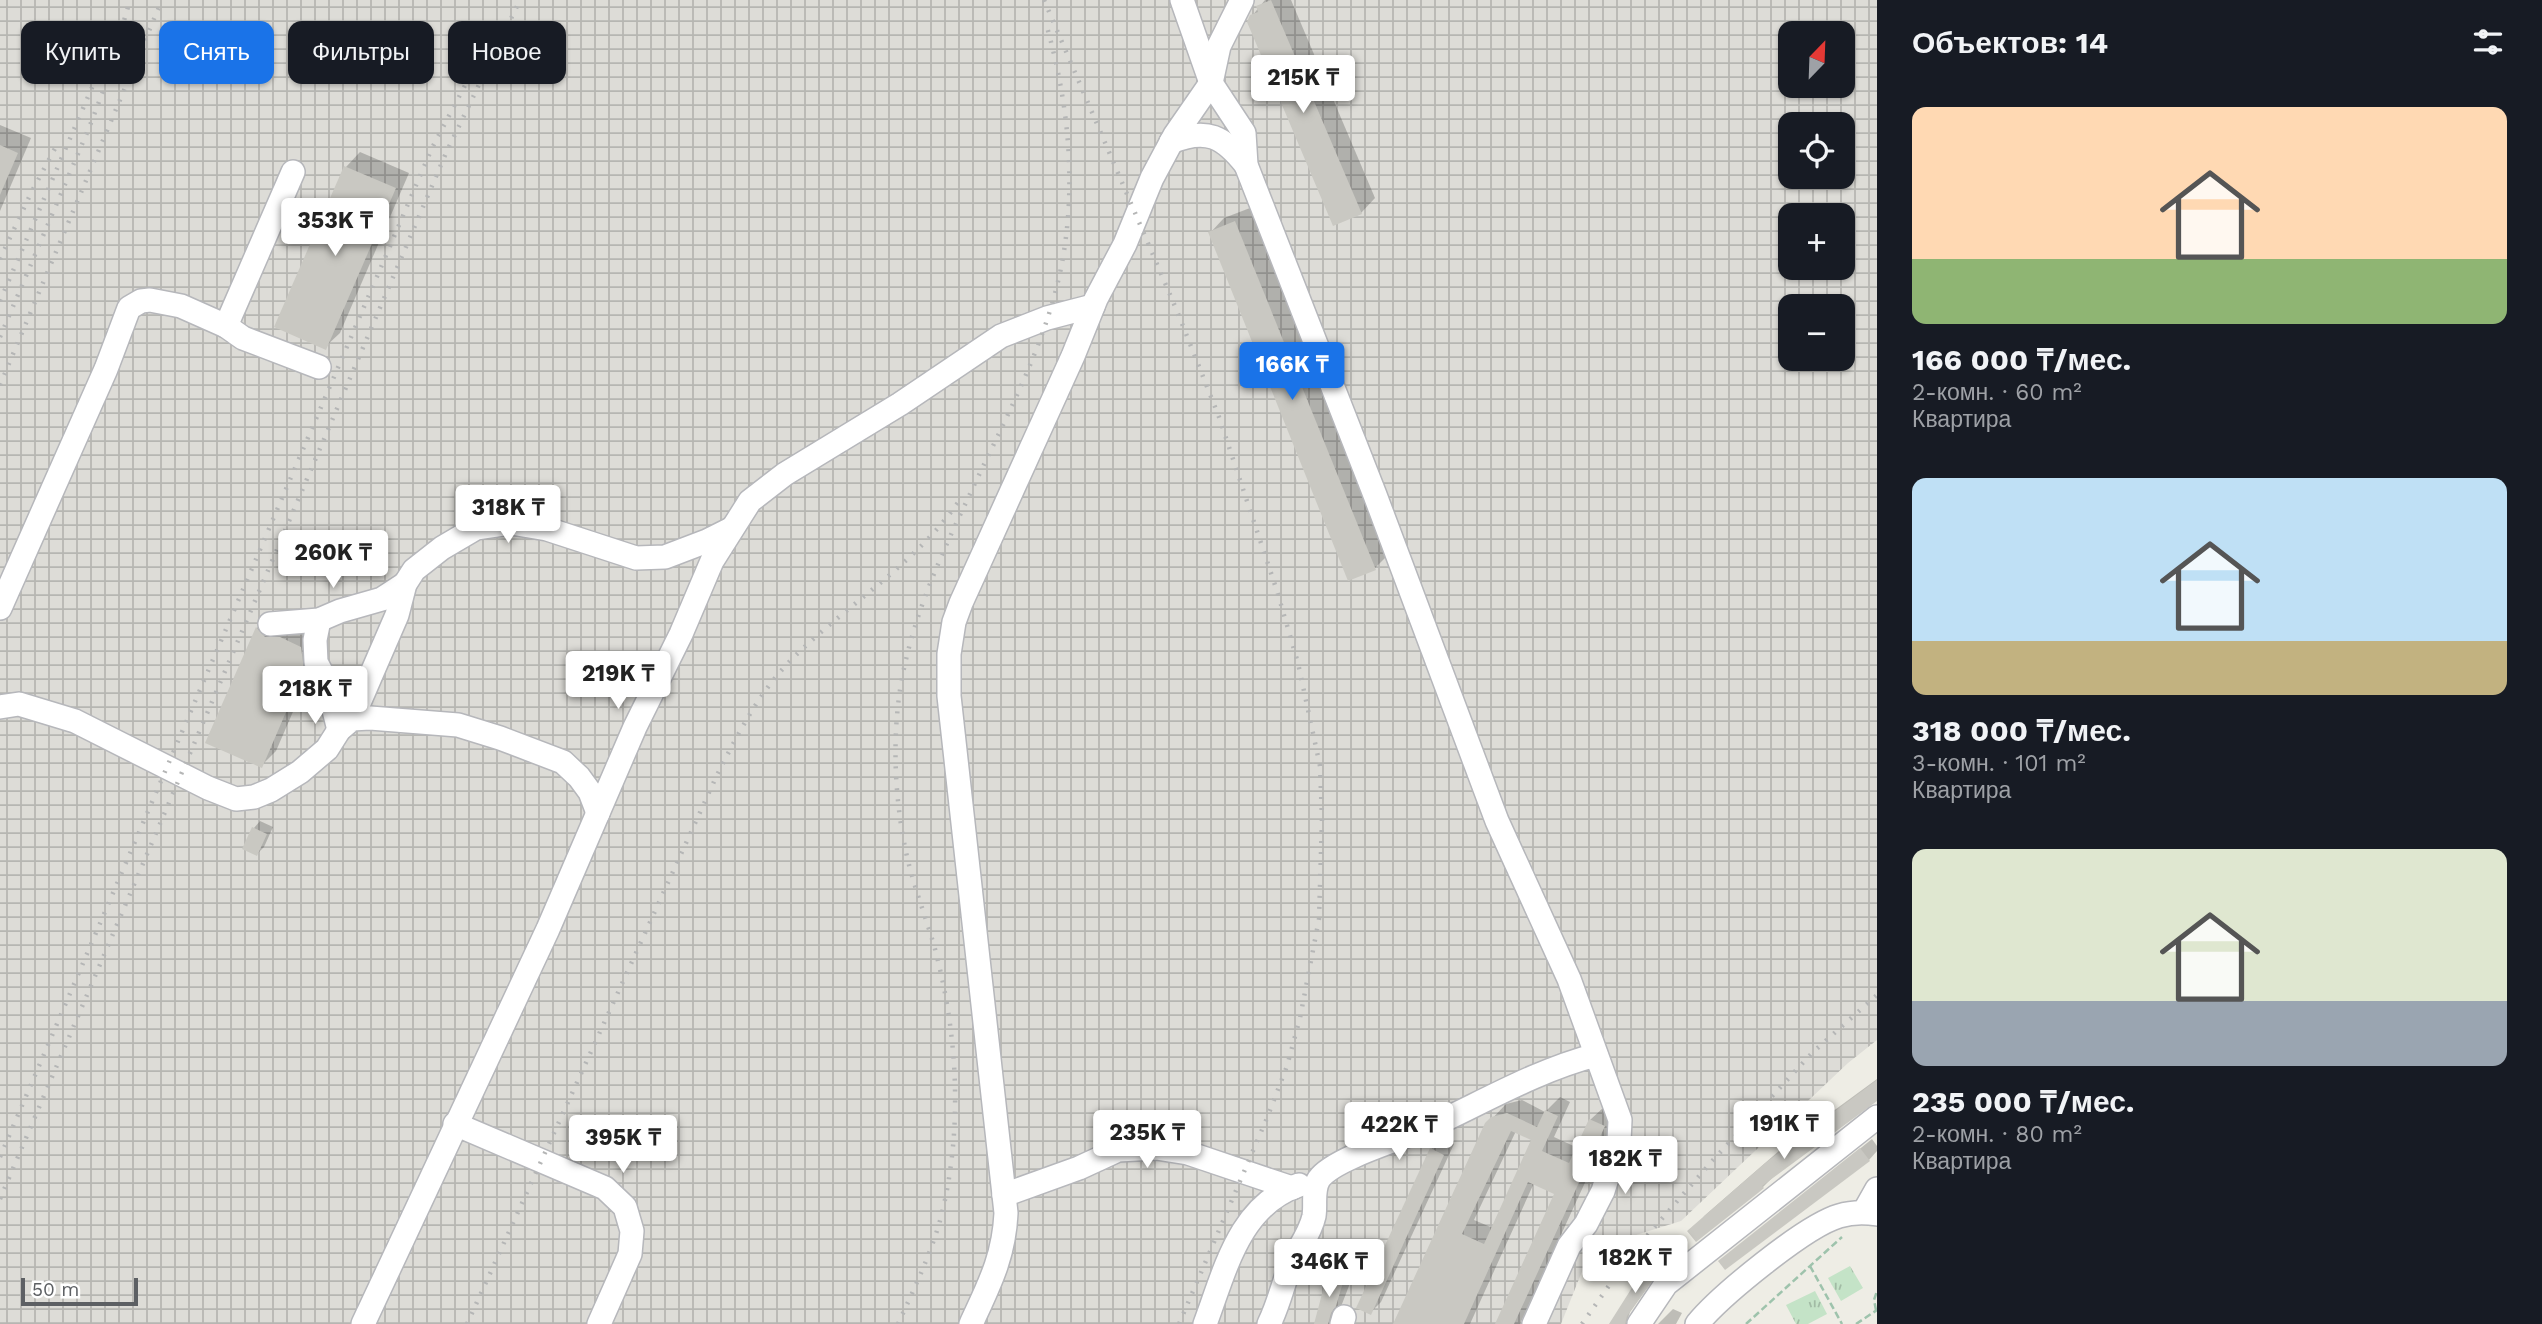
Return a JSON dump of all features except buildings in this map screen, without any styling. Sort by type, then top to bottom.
[{"type":"street","points":[[1182,0],[1211,83],[1244,133],[1246,165]]},
{"type":"street","points":[[971,1324],[989,1288],[1005,1237],[1004,1195],[949,696],[949,654],[954,622],[1093,306],[1125,244],[1152,178],[1171,142],[1211,83],[1219,46],[1242,0]]},
{"type":"street","points":[[1171,142],[1188,135],[1220,139],[1231,146],[1246,165],[1370,482],[1497,821],[1569,979],[1620,1120],[1619,1142],[1603,1191],[1586,1224],[1569,1246],[1534,1324]]},
{"type":"street","points":[[226,326],[293,172]]},
{"type":"street","points":[[0,608],[106,369],[129,308],[141,301],[181,306],[226,326],[243,338],[319,367]]},
{"type":"street","points":[[363,1324],[548,929],[712,561],[750,501],[785,474],[900,404],[1001,336],[1046,318],[1093,306]]},
{"type":"street","points":[[0,707],[19,704],[75,721],[208,788],[236,799],[254,797],[300,772],[327,749],[345,724],[397,615],[405,584],[414,570],[442,548],[476,528],[511,523],[547,528],[636,558],[665,557],[731,529]]},
{"type":"street","points":[[270,624],[319,621],[340,611],[382,598],[405,584]]},
{"type":"street","points":[[319,621],[315,640],[316,662],[345,724]]},
{"type":"street","points":[[345,724],[370,718],[458,725],[543,753],[563,762],[579,777],[590,792],[598,813]]},
{"type":"street","points":[[1205,1324],[1238,1238],[1266,1201],[1320,1178],[1340,1163],[1425,1128],[1506,1088],[1566,1062],[1596,1055]]},
{"type":"street","points":[[456,1124],[605,1188],[625,1207],[632,1231],[630,1254],[599,1324]]},
{"type":"street","points":[[1639,1324],[1666,1284],[1873,1128]]},
{"type":"street","points":[[1004,1195],[1079,1168],[1118,1150],[1156,1148],[1188,1153],[1292,1188]]},
{"type":"street","points":[[1269,1324],[1278,1306],[1289,1268],[1314,1216],[1314,1193],[1320,1178]]},
{"type":"street","points":[[1697,1324],[1723,1297],[1814,1227],[1839,1216],[1870,1213],[1877,1189]]},
{"type":"path","points":[[1746,1324],[1846,1233]]},
{"type":"path","points":[[1810,1266],[1842,1324]]},
{"type":"path","points":[[1856,1324],[1876,1310],[1874,1300],[1877,1291]]},
{"type":"shaded area","points":[[0,0],[1877,0],[1877,1040],[1848,1063],[1681,1221],[1591,1249],[1561,1324],[0,1324]]},
{"type":"green space","points":[[1850,1266],[1863,1288],[1841,1301],[1828,1278]]},
{"type":"green space","points":[[1815,1291],[1827,1314],[1808,1324],[1796,1324],[1786,1305]]},
{"type":"railway","points":[[0,337],[89,128],[105,86],[130,0]]},
{"type":"railway","points":[[0,385],[162,0]]},
{"type":"railway","points":[[0,1199],[446,153],[520,0]]},
{"type":"railway","points":[[1044,0],[1177,311],[1219,417],[1298,663],[1320,766],[1322,819],[1319,919],[1300,1018],[1287,1066],[1267,1118],[1179,1324]]},
{"type":"railway","points":[[898,1324],[927,1258],[941,1217],[953,1151],[955,1117],[953,1049],[943,982],[902,832],[896,771],[900,690],[911,639],[928,589],[1034,355],[1061,268],[1069,207],[1068,147],[1061,87],[1047,27]]},
{"type":"railway","points":[[0,301],[94,84]]},
{"type":"railway","points":[[0,1157],[432,148],[466,84]]},
{"type":"railway","points":[[0,259],[59,141]]},
{"type":"railway","points":[[467,1324],[717,775],[750,714],[769,685],[792,659],[903,564],[943,522],[961,498]]},
{"type":"railway","points":[[1582,1324],[1632,1253],[1714,1159],[1812,1053],[1877,995]]}]
